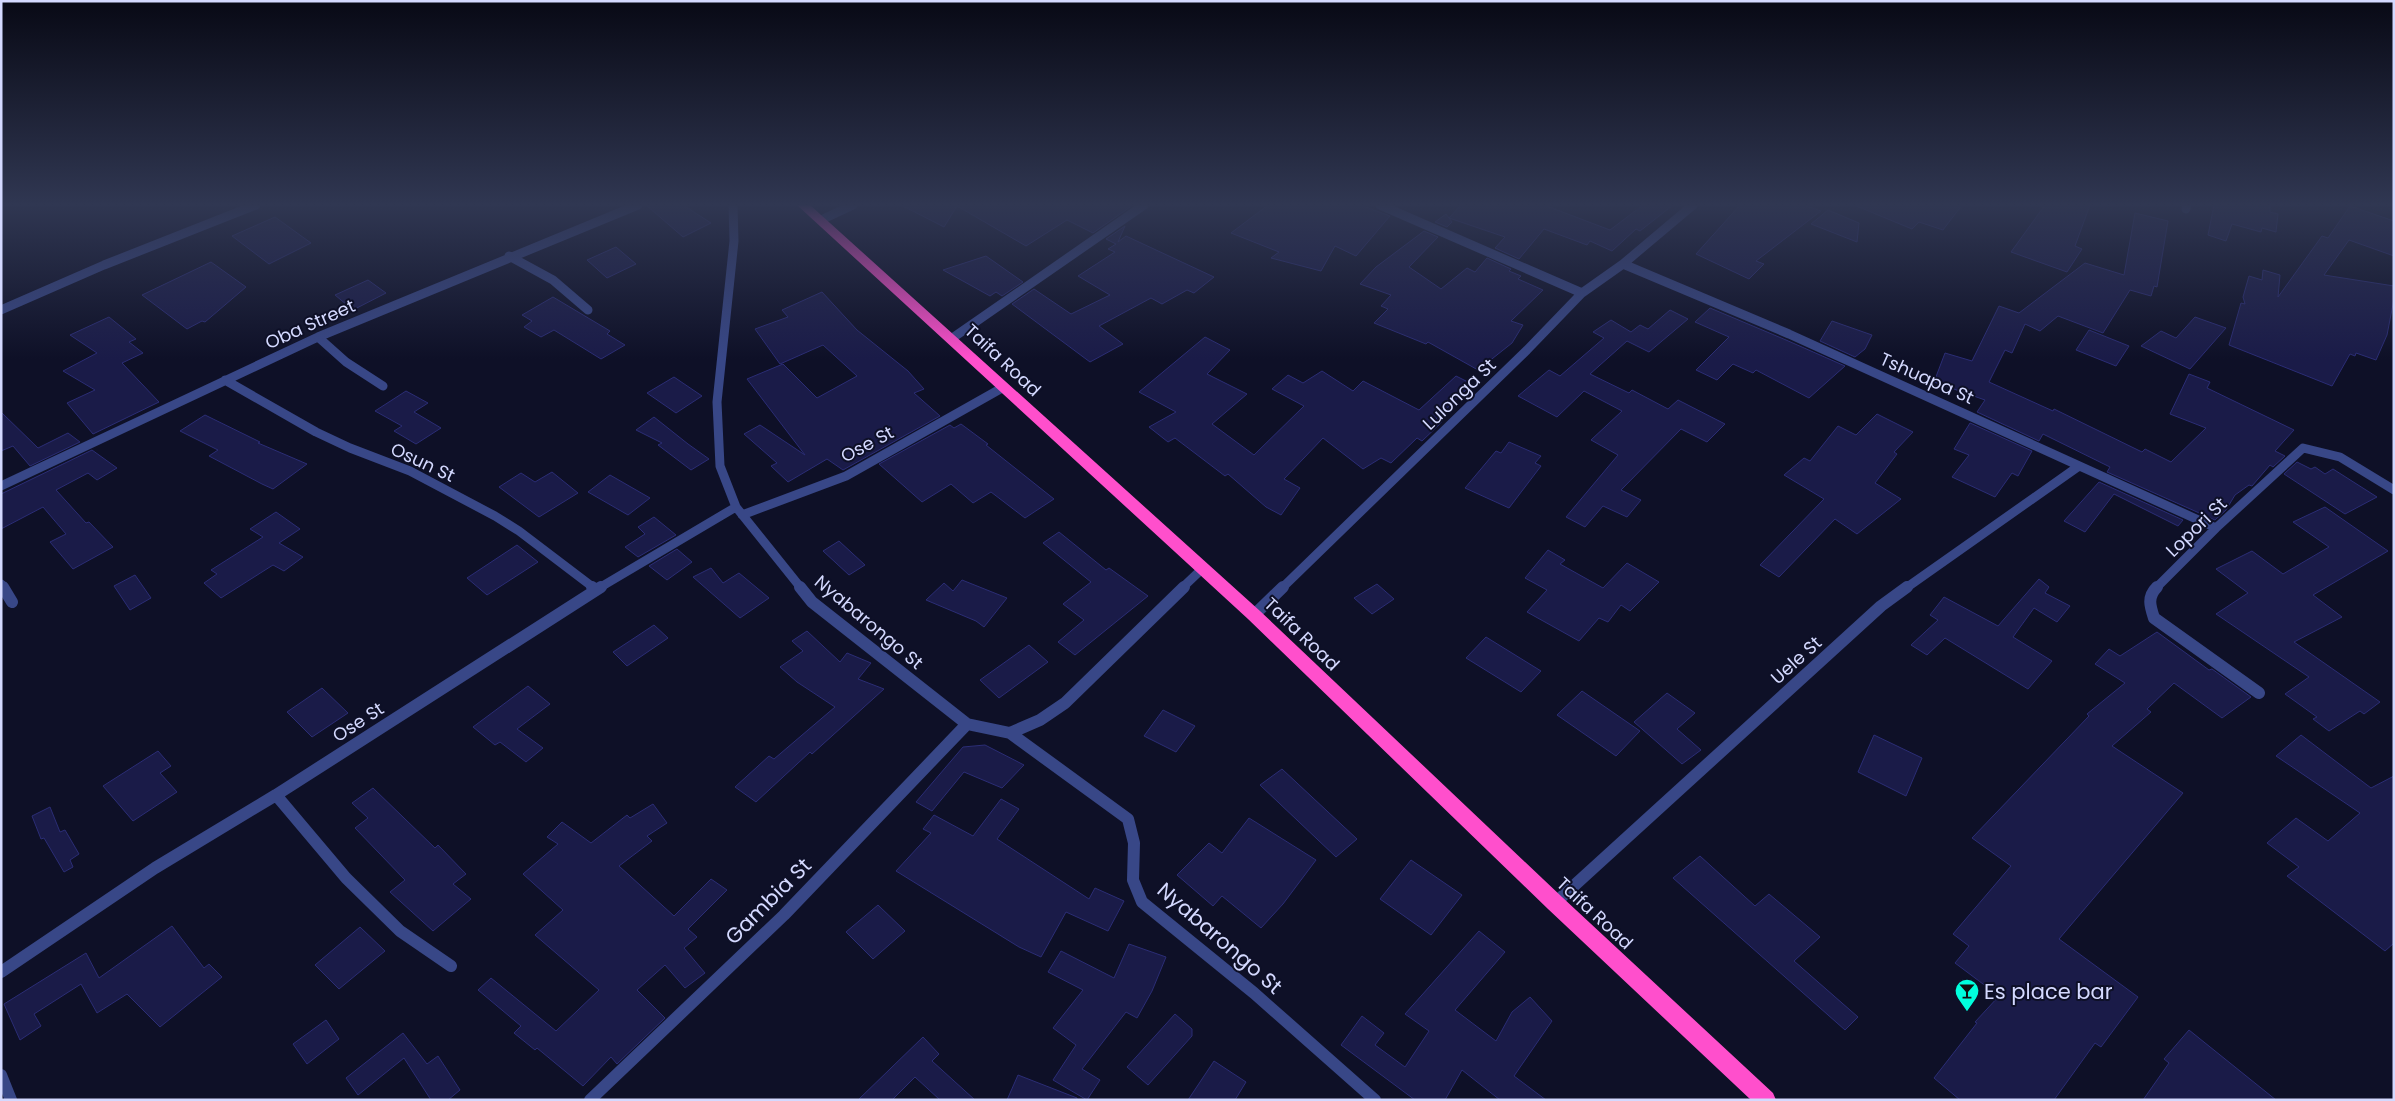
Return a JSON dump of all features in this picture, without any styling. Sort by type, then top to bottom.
[{"type":"highway","name":"Taifa Road","points":[[859,256],[1254,615],[1555,903],[1766,1100]]},
{"type":"street","points":[[1,310],[126,256]]},
{"type":"street","name":"Oba Street","points":[[1,486],[318,337],[508,256]]},
{"type":"street","points":[[510,256],[552,280],[588,310]]},
{"type":"street","name":"Nyabarongo St","points":[[732,256],[717,402],[720,466],[739,511],[812,602],[966,724],[1010,733],[1128,819],[1134,843],[1133,880],[1142,902],[1254,993],[1375,1100]]},
{"type":"street","points":[[951,339],[1070,256]]},
{"type":"street","points":[[1497,256],[1582,294]]},
{"type":"street","name":"Lulonga St","points":[[1254,615],[1527,350],[1582,294],[1631,256]]},
{"type":"street","name":"Tshuapa St","points":[[1622,264],[1789,334],[2216,528]]},
{"type":"street","points":[[318,337],[346,362],[384,386]]},
{"type":"street","name":"Osun St","points":[[225,380],[316,432],[410,472],[495,516],[519,531],[596,590]]},
{"type":"street","name":"Ose St","points":[[1,972],[155,868],[276,795],[596,590],[739,511],[846,476],[1002,388]]},
{"type":"street","name":"Lopori St","points":[[2259,693],[2154,618],[2149,604],[2153,591],[2216,528],[2303,448],[2320,449],[2342,457],[2394,490]]},
{"type":"street","name":"Uele St","points":[[1555,903],[1882,606],[1962,547],[2079,466]]},
{"type":"street","points":[[1010,733],[1040,720],[1065,702],[1203,568]]},
{"type":"street","points":[[1,584],[12,602]]},
{"type":"street","name":"Gambia St","points":[[590,1100],[784,915],[966,724]]},
{"type":"street","points":[[276,795],[346,878],[400,930],[451,966]]},
{"type":"street","points":[[1,1075],[11,1100]]},
{"type":"building","points":[[259,256],[284,256],[269,264]]},
{"type":"building","points":[[595,256],[627,256],[636,264],[607,278],[587,260]]},
{"type":"building","points":[[987,256],[1023,282],[1002,296],[996,292],[990,296],[943,270]]},
{"type":"building","points":[[1108,256],[1170,256],[1214,277],[1194,293],[1187,290],[1162,304],[1151,298],[1099,326],[1123,344],[1090,362],[1012,304],[1034,289],[1071,314],[1110,295],[1078,276]]},
{"type":"building","points":[[1273,256],[1329,256],[1321,271],[1271,258]]},
{"type":"building","points":[[1390,256],[1419,256],[1409,267],[1441,289],[1467,268],[1475,272],[1487,258],[1511,269],[1509,271],[1521,276],[1518,279],[1543,290],[1511,321],[1523,325],[1512,343],[1478,370],[1428,342],[1426,344],[1374,323],[1388,309],[1381,306],[1391,295],[1360,284],[1376,267]]},
{"type":"building","points":[[1701,256],[1762,256],[1756,261],[1764,264],[1749,279]]},
{"type":"building","points":[[2023,256],[2077,256],[2067,272]]},
{"type":"building","points":[[2127,256],[2162,256],[2157,287],[2154,286],[2151,296],[2130,290],[2103,333],[2058,316],[2040,331],[2025,324],[2012,353],[2005,350],[1989,382],[2053,411],[2054,409],[2142,452],[2145,449],[2171,462],[2206,428],[2170,414],[2189,374],[2210,382],[2207,388],[2294,430],[2275,451],[2285,456],[2273,467],[2270,465],[2252,486],[2249,485],[2235,495],[2226,510],[2215,520],[2107,472],[2110,467],[2043,434],[2039,441],[1977,412],[1985,400],[1934,382],[1945,353],[1972,361],[1999,306],[2019,313],[2085,263],[2124,275]]},
{"type":"building","points":[[2307,256],[2337,256],[2324,275],[2394,286],[2394,299],[2387,335],[2376,360],[2356,353],[2355,356],[2350,354],[2332,386],[2229,345],[2241,303],[2245,304],[2243,297],[2249,276],[2262,280],[2263,270],[2280,275],[2278,297]]},
{"type":"building","points":[[211,262],[246,287],[205,322],[202,321],[187,329],[142,295]]},
{"type":"building","points":[[368,280],[386,293],[353,310],[335,295]]},
{"type":"building","points":[[822,292],[857,330],[908,371],[924,389],[914,393],[940,416],[843,470],[827,459],[788,482],[771,466],[777,463],[744,434],[760,425],[805,455],[747,379],[783,364],[817,398],[857,376],[823,345],[780,364],[755,329],[788,317],[782,310]]},
{"type":"building","points":[[553,297],[610,331],[607,334],[625,345],[601,359],[554,330],[541,337],[524,327],[532,321],[522,315]]},
{"type":"building","points":[[1710,308],[1845,366],[1809,398],[1756,370],[1753,373],[1733,364],[1717,380],[1696,370],[1729,337],[1695,322]]},
{"type":"building","points":[[1670,310],[1688,319],[1649,352],[1627,341],[1590,374],[1629,393],[1632,390],[1668,409],[1678,400],[1725,424],[1707,442],[1681,429],[1621,490],[1641,500],[1627,517],[1603,506],[1585,527],[1566,517],[1618,455],[1591,440],[1622,411],[1584,391],[1557,417],[1518,396],[1549,370],[1560,376],[1604,338],[1593,332],[1611,320],[1631,332],[1640,325],[1648,329]]},
{"type":"building","points":[[109,317],[136,339],[129,342],[143,353],[122,363],[159,402],[93,434],[67,403],[95,390],[63,371],[97,353],[70,335]]},
{"type":"building","points":[[2195,317],[2226,328],[2190,369],[2141,346],[2161,331],[2176,338]]},
{"type":"building","points":[[1832,321],[1872,335],[1865,349],[1855,357],[1820,341]]},
{"type":"building","points":[[2089,330],[2129,346],[2116,366],[2076,350]]},
{"type":"building","points":[[1205,337],[1230,350],[1207,374],[1247,394],[1212,424],[1254,455],[1304,406],[1272,389],[1288,375],[1303,383],[1322,371],[1353,391],[1363,381],[1419,410],[1456,376],[1472,384],[1436,419],[1442,422],[1422,441],[1417,438],[1391,463],[1381,458],[1363,469],[1323,438],[1284,479],[1300,488],[1281,515],[1266,507],[1228,474],[1225,476],[1175,438],[1168,442],[1149,427],[1176,412],[1139,392]]},
{"type":"building","points":[[674,377],[702,396],[676,413],[647,393]]},
{"type":"building","points":[[406,391],[428,403],[414,412],[441,428],[416,444],[394,431],[402,426],[375,411]]},
{"type":"building","points":[[1,412],[38,448],[68,433],[80,442],[30,466],[13,446],[1,451]]},
{"type":"building","points":[[1877,414],[1913,432],[1894,452],[1897,454],[1875,483],[1901,499],[1857,534],[1835,519],[1779,577],[1760,565],[1824,499],[1784,475],[1804,458],[1810,461],[1838,426],[1856,435]]},
{"type":"building","points":[[205,415],[260,442],[258,443],[307,464],[273,489],[262,484],[209,456],[218,450],[180,431]]},
{"type":"building","points":[[654,417],[709,459],[691,470],[658,445],[662,443],[636,430]]},
{"type":"building","points":[[1970,423],[2032,451],[2018,476],[2012,473],[1995,497],[1952,477],[1969,455],[1954,449]]},
{"type":"building","points":[[961,424],[1054,499],[1025,518],[991,492],[973,503],[951,484],[922,502],[879,464],[950,425],[954,428]]},
{"type":"building","points":[[1509,442],[1541,456],[1535,463],[1541,466],[1509,508],[1465,488],[1496,451],[1501,453]]},
{"type":"building","points":[[92,450],[117,468],[97,480],[88,473],[56,490],[86,523],[89,522],[113,547],[73,569],[50,542],[66,534],[43,507],[1,529],[1,494]]},
{"type":"building","points":[[2297,462],[2311,469],[2315,467],[2325,474],[2333,469],[2377,497],[2345,514],[2284,474]]},
{"type":"building","points":[[552,472],[578,493],[539,517],[499,487],[521,473],[535,482]]},
{"type":"building","points":[[610,475],[650,498],[628,515],[588,492]]},
{"type":"building","points":[[2099,482],[2183,520],[2178,526],[2114,494],[2085,532],[2064,521]]},
{"type":"building","points":[[2325,507],[2388,551],[2313,595],[2342,617],[2294,642],[2380,702],[2364,714],[2360,711],[2329,731],[2313,719],[2317,717],[2285,694],[2309,677],[2216,614],[2248,593],[2216,569],[2252,551],[2283,574],[2329,547],[2293,522]]},
{"type":"building","points":[[276,512],[300,529],[279,543],[303,557],[284,571],[273,565],[221,598],[204,583],[217,574],[211,570],[263,537],[250,529]]},
{"type":"building","points":[[654,517],[676,535],[638,557],[625,547],[645,534],[638,527]]},
{"type":"building","points":[[1059,532],[1106,570],[1109,568],[1148,596],[1075,655],[1058,642],[1084,620],[1063,604],[1091,582],[1043,543]]},
{"type":"building","points":[[839,541],[865,565],[849,575],[823,551]]},
{"type":"building","points":[[517,545],[538,562],[487,595],[467,578]]},
{"type":"building","points":[[677,549],[692,562],[667,580],[649,566]]},
{"type":"building","points":[[1548,550],[1565,560],[1560,564],[1603,588],[1627,563],[1659,582],[1630,611],[1621,605],[1608,622],[1599,618],[1579,641],[1527,612],[1547,590],[1525,578]]},
{"type":"building","points":[[711,568],[723,583],[739,573],[769,598],[740,618],[693,577]]},
{"type":"building","points":[[135,575],[151,598],[130,610],[114,586]]},
{"type":"building","points":[[2039,579],[2049,587],[2045,593],[2070,606],[2057,622],[2034,608],[2013,637],[2052,661],[2028,689],[1945,638],[1927,655],[1911,645],[1938,620],[1930,615],[1944,597],[1998,626]]},
{"type":"building","points":[[962,580],[1007,598],[984,627],[976,621],[926,600],[944,583],[953,591]]},
{"type":"building","points":[[1377,584],[1394,599],[1372,614],[1354,598]]},
{"type":"building","points":[[654,625],[668,638],[627,666],[613,652]]},
{"type":"building","points":[[807,631],[840,662],[847,653],[871,663],[858,679],[884,689],[812,754],[810,752],[756,802],[735,787],[769,756],[774,759],[835,707],[797,682],[780,667],[803,651],[792,641]]},
{"type":"building","points":[[2157,632],[2209,670],[2212,669],[2251,697],[2222,718],[2174,683],[2147,709],[2151,712],[2112,746],[2183,793],[2059,939],[2138,997],[2101,1047],[2095,1043],[2054,1100],[1960,1100],[1934,1078],[1977,1023],[1975,1022],[1999,996],[1955,963],[1969,946],[1953,934],[2011,866],[1972,838],[2089,716],[2087,714],[2125,683],[2095,664],[2109,649],[2120,656]]},
{"type":"building","points":[[1486,637],[1541,671],[1521,692],[1466,658]]},
{"type":"building","points":[[1029,645],[1048,662],[999,698],[980,680]]},
{"type":"building","points":[[528,686],[550,704],[517,729],[543,748],[526,762],[500,742],[495,745],[473,727]]},
{"type":"building","points":[[322,688],[348,713],[312,737],[287,712]]},
{"type":"building","points":[[1582,691],[1640,731],[1616,756],[1557,715]]},
{"type":"building","points":[[1667,693],[1695,713],[1677,729],[1701,750],[1682,764],[1634,722]]},
{"type":"building","points":[[1163,710],[1195,726],[1176,752],[1144,736]]},
{"type":"building","points":[[1874,735],[1922,758],[1906,796],[1858,772]]},
{"type":"building","points":[[2301,735],[2371,788],[2394,776],[2394,943],[2385,951],[2287,876],[2299,867],[2267,843],[2296,818],[2328,841],[2360,813],[2276,756]]},
{"type":"building","points":[[985,745],[1024,765],[1002,788],[964,772],[932,811],[916,802],[963,747]]},
{"type":"building","points":[[158,751],[171,766],[160,773],[177,792],[133,821],[103,786]]},
{"type":"building","points":[[1282,769],[1357,839],[1336,857],[1260,785]]},
{"type":"building","points":[[373,788],[435,848],[438,845],[466,874],[453,884],[471,899],[433,931],[390,892],[405,880],[355,828],[368,818],[352,803]]},
{"type":"building","points":[[1001,799],[1019,809],[997,839],[1089,899],[1095,888],[1124,901],[1108,931],[1066,912],[1041,957],[1019,947],[896,871],[931,833],[923,829],[934,815],[973,836]]},
{"type":"building","points":[[653,804],[667,823],[647,836],[652,841],[619,866],[674,916],[711,879],[727,890],[688,929],[697,937],[684,948],[705,973],[685,988],[665,965],[637,990],[665,1018],[617,1064],[611,1057],[583,1086],[537,1048],[535,1050],[514,1033],[521,1026],[478,990],[491,978],[556,1031],[599,990],[535,935],[563,910],[523,874],[558,844],[547,837],[562,822],[591,843],[627,815],[630,818]]},
{"type":"building","points":[[50,807],[60,832],[65,830],[79,854],[70,860],[73,867],[64,872],[44,838],[41,839],[32,816]]},
{"type":"building","points":[[1249,818],[1316,860],[1283,904],[1261,928],[1222,896],[1213,906],[1177,875],[1209,843],[1222,853]]},
{"type":"building","points":[[1700,856],[1755,906],[1769,894],[1820,937],[1794,961],[1858,1017],[1845,1030],[1673,878]]},
{"type":"building","points":[[1411,860],[1462,895],[1431,935],[1380,899]]},
{"type":"building","points":[[878,905],[905,931],[873,959],[846,932]]},
{"type":"building","points":[[172,926],[204,968],[209,964],[222,977],[160,1027],[127,994],[97,1013],[81,984],[34,1014],[41,1026],[20,1040],[4,1004],[86,953],[99,978]]},
{"type":"building","points":[[360,927],[385,951],[339,989],[315,965]]},
{"type":"building","points":[[1479,931],[1505,952],[1455,1010],[1496,1041],[1512,1012],[1530,997],[1552,1021],[1514,1076],[1546,1100],[1500,1100],[1462,1070],[1445,1100],[1415,1100],[1341,1045],[1362,1016],[1384,1033],[1375,1045],[1405,1067],[1429,1031],[1405,1014]]},
{"type":"building","points":[[1129,944],[1166,957],[1152,991],[1137,1018],[1126,1012],[1082,1069],[1100,1080],[1087,1100],[1053,1080],[1076,1045],[1053,1028],[1083,990],[1048,972],[1061,951],[1114,978]]},
{"type":"building","points":[[1175,1014],[1192,1029],[1192,1036],[1148,1085],[1127,1067]]},
{"type":"building","points":[[326,1020],[339,1039],[307,1064],[293,1044]]},
{"type":"building","points":[[2189,1030],[2276,1100],[2143,1100],[2169,1063],[2164,1059]]},
{"type":"building","points":[[403,1033],[427,1064],[438,1056],[460,1090],[448,1100],[431,1100],[404,1058],[358,1095],[346,1078]]},
{"type":"building","points":[[923,1037],[939,1054],[932,1061],[975,1100],[940,1100],[915,1077],[892,1100],[858,1100]]},
{"type":"building","points":[[1214,1061],[1246,1082],[1235,1100],[1188,1100]]},
{"type":"building","points":[[1018,1075],[1077,1098],[1077,1100],[1007,1100]]},
{"type":"place","name":"Es place bar","points":[[1967,1012]]}]
